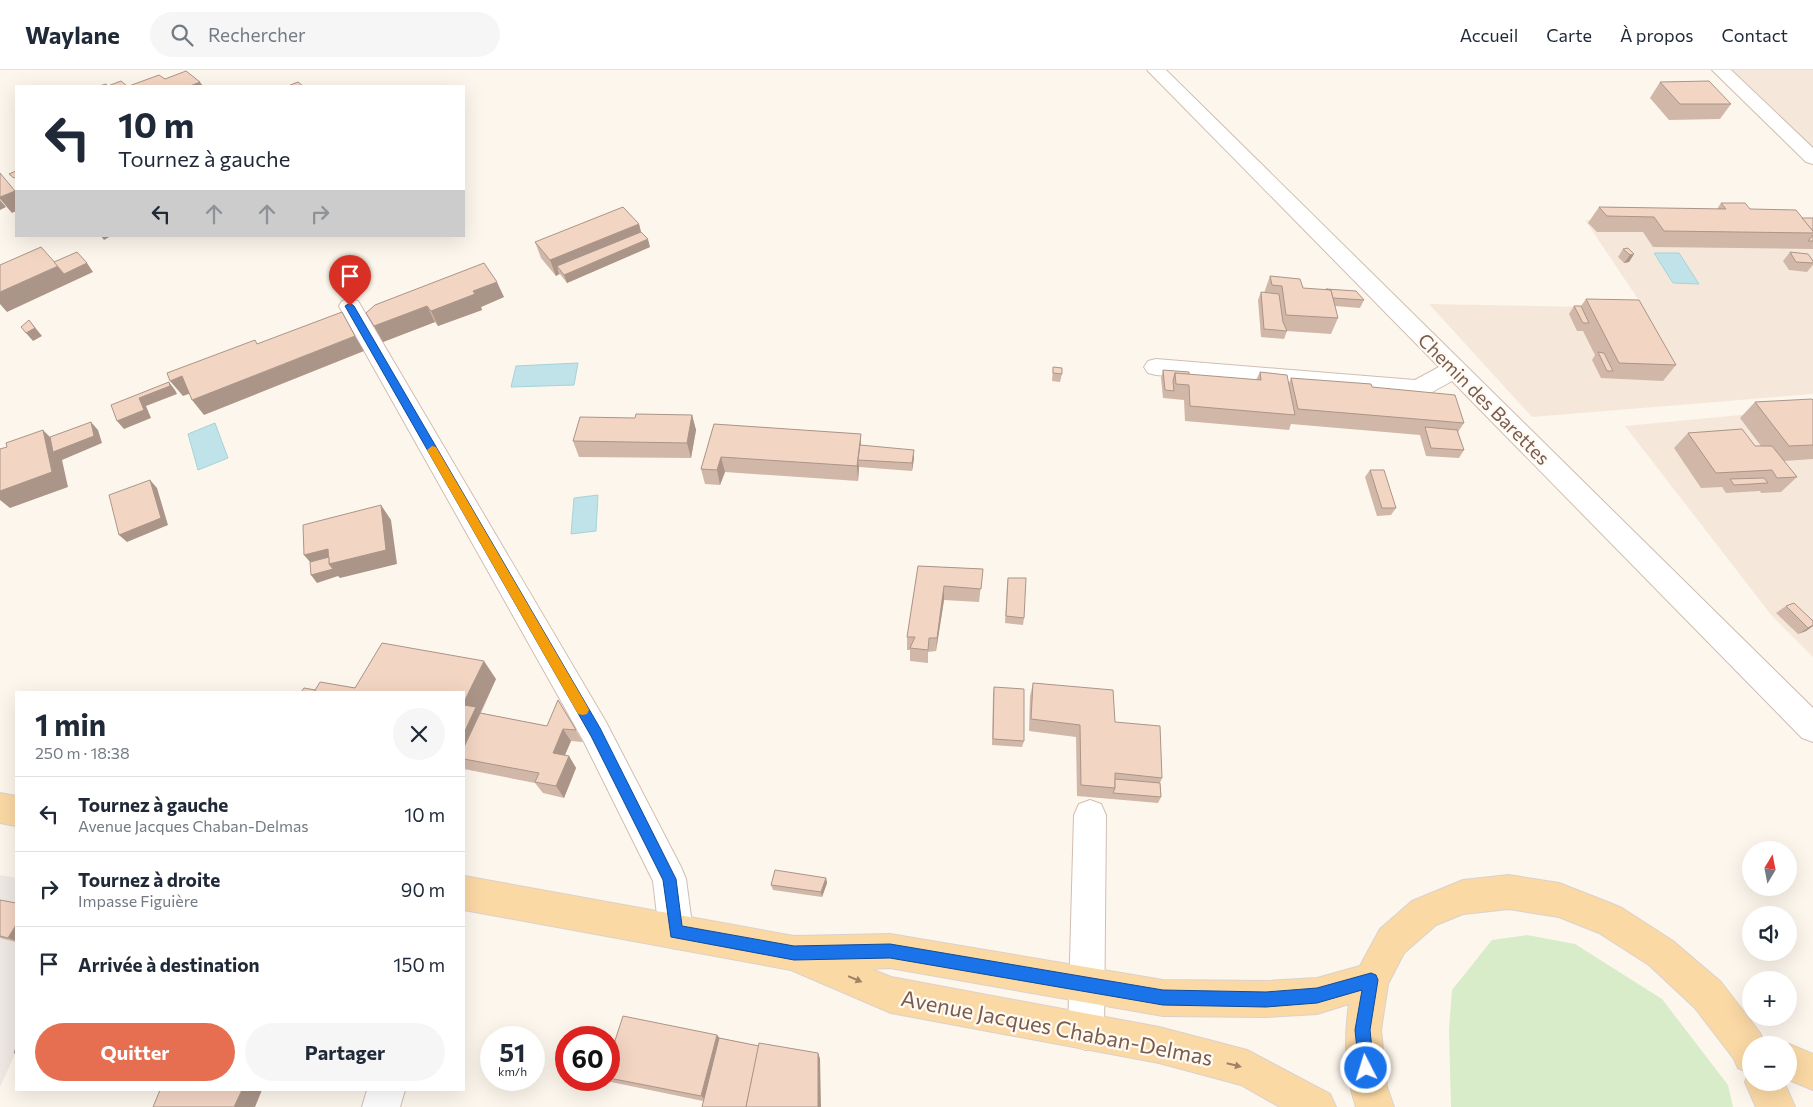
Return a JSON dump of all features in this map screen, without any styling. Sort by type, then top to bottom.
[{"type":"main road","points":[[0,808],[15,811]]},
{"type":"main road","name":"Avenue Jacques Chaban-Delmas","points":[[465,892],[794,953],[890,951],[1163,998],[1266,1000],[1317,996],[1371,980]]},
{"type":"main road","points":[[1375,1107],[1368,1086],[1363,1030],[1371,980],[1392,941],[1424,913],[1463,897],[1509,892],[1559,900],[1610,920],[1661,953],[1708,995],[1742,1040]]},
{"type":"main road","name":"Avenue Jacques Chaban-Delmas","points":[[794,953],[891,995],[1159,1046],[1248,1068],[1317,1107]]},
{"type":"main road","points":[[1797,1065],[1813,1072]]},
{"type":"main road","points":[[1768,1091],[1776,1107]]},
{"type":"street","name":"Chemin des Barettes","points":[[1156,70],[1813,728]]},
{"type":"street","points":[[1722,70],[1813,158]]},
{"type":"street","points":[[350,306],[595,732],[669,879],[676,932]]},
{"type":"street","points":[[1156,367],[1419,388],[1454,369]]},
{"type":"street","points":[[1086,1032],[1090,815]]},
{"type":"street","points":[[381,1107],[386,1091]]},
{"type":"shaded area","points":[[1722,70],[1813,70],[1813,158]]},
{"type":"shaded area","points":[[1813,218],[1813,394],[1532,417],[1429,304],[1644,308],[1585,220]]},
{"type":"shaded area","points":[[1813,408],[1813,657],[1772,616],[1625,426]]},
{"type":"shaded area","points":[[0,875],[15,878],[15,1054],[0,1087]]},
{"type":"green space","points":[[1527,935],[1575,944],[1662,999],[1728,1085],[1733,1107],[1451,1107],[1449,1029],[1452,990],[1492,940]]},
{"type":"water","points":[[1654,253],[1679,253],[1699,284],[1673,283]]},
{"type":"water","points":[[578,363],[574,385],[511,387],[516,366]]},
{"type":"water","points":[[215,423],[228,458],[198,470],[188,434]]},
{"type":"water","points":[[598,495],[596,531],[571,534],[574,498]]},
{"type":"building","points":[[186,71],[200,82],[192,85],[132,85],[159,75],[165,79]]},
{"type":"building","points":[[121,81],[126,85],[111,85]]},
{"type":"building","points":[[1709,81],[1731,104],[1680,104],[1660,82]]},
{"type":"building","points":[[298,82],[302,85],[290,85]]},
{"type":"building","points":[[15,171],[15,178],[14,178],[9,174]]},
{"type":"building","points":[[0,173],[15,191],[0,197]]},
{"type":"building","points":[[1721,203],[1745,203],[1750,209],[1796,210],[1813,233],[1664,231],[1654,217],[1607,216],[1599,207],[1726,209]]},
{"type":"building","points":[[623,207],[639,224],[550,260],[535,242]]},
{"type":"building","points":[[1802,218],[1813,218],[1813,231]]},
{"type":"building","points":[[641,232],[648,239],[564,275],[557,266]]},
{"type":"building","points":[[41,247],[58,266],[0,292],[0,265]]},
{"type":"building","points":[[1628,248],[1634,254],[1630,255],[1623,249]]},
{"type":"building","points":[[77,252],[87,263],[64,274],[54,262]]},
{"type":"building","points":[[1790,252],[1808,254],[1813,263],[1796,262]]},
{"type":"building","points":[[484,263],[497,282],[473,291],[475,294],[431,311],[427,306],[374,326],[366,313],[375,305]]},
{"type":"building","points":[[1270,276],[1300,279],[1303,288],[1331,290],[1338,318],[1286,315],[1282,286],[1272,285]]},
{"type":"building","points":[[1326,289],[1356,291],[1364,300],[1333,298],[1331,290]]},
{"type":"building","points":[[1261,292],[1279,294],[1283,322],[1287,331],[1264,329]]},
{"type":"building","points":[[1586,299],[1639,300],[1676,365],[1619,363]]},
{"type":"building","points":[[1574,306],[1581,306],[1589,323],[1583,323]]},
{"type":"building","points":[[342,312],[355,336],[192,400],[182,376],[170,381],[167,373],[255,340],[257,344]]},
{"type":"building","points":[[29,320],[35,328],[26,333],[21,327]]},
{"type":"building","points":[[1598,352],[1604,353],[1613,371],[1607,371]]},
{"type":"building","points":[[1053,367],[1062,368],[1062,374],[1053,373]]},
{"type":"building","points":[[1163,370],[1189,372],[1189,375],[1175,373],[1173,381],[1174,391],[1165,390]]},
{"type":"building","points":[[1260,372],[1287,375],[1295,415],[1190,406],[1189,385],[1176,384],[1175,373],[1261,380]]},
{"type":"building","points":[[1291,378],[1371,384],[1372,387],[1455,395],[1464,423],[1298,409]]},
{"type":"building","points":[[169,382],[170,386],[139,398],[144,410],[117,421],[111,405]]},
{"type":"building","points":[[1812,399],[1813,445],[1789,446],[1755,402]]},
{"type":"building","points":[[636,414],[692,415],[687,443],[573,441],[580,417],[635,418]]},
{"type":"building","points":[[91,422],[94,436],[53,452],[50,437]]},
{"type":"building","points":[[714,424],[861,434],[857,466],[721,457],[717,470],[701,469]]},
{"type":"building","points":[[1425,427],[1457,430],[1464,450],[1431,448]]},
{"type":"building","points":[[1742,429],[1755,446],[1772,446],[1797,477],[1777,478],[1772,470],[1716,473],[1688,433]]},
{"type":"building","points":[[43,430],[52,472],[0,491],[0,449],[7,447],[6,443]]},
{"type":"building","points":[[860,445],[914,450],[912,463],[858,460]]},
{"type":"building","points":[[1370,470],[1384,470],[1396,508],[1382,508]]},
{"type":"building","points":[[1764,478],[1768,483],[1734,485],[1730,479]]},
{"type":"building","points":[[150,480],[161,518],[119,535],[109,495]]},
{"type":"building","points":[[381,505],[386,550],[329,564],[328,549],[304,555],[303,525]]},
{"type":"building","points":[[329,557],[329,564],[333,569],[311,575],[310,562]]},
{"type":"building","points":[[918,566],[983,569],[981,589],[944,586],[937,638],[929,638],[928,650],[910,648],[915,637],[907,637]]},
{"type":"building","points":[[1008,578],[1026,578],[1024,618],[1006,616]]},
{"type":"building","points":[[1794,603],[1813,621],[1813,625],[1808,628],[1786,606]]},
{"type":"building","points":[[382,643],[484,661],[465,700],[465,691],[315,691],[320,682],[355,688]]},
{"type":"building","points":[[1033,683],[1113,690],[1115,722],[1160,726],[1162,778],[1115,773],[1115,788],[1081,785],[1080,725],[1031,719]]},
{"type":"building","points":[[994,687],[1024,689],[1024,741],[993,739]]},
{"type":"building","points":[[304,688],[315,690],[314,691],[302,691]]},
{"type":"building","points":[[558,700],[576,730],[563,729],[553,753],[569,756],[556,786],[535,782],[539,773],[465,759],[465,745],[480,713],[547,726]]},
{"type":"building","points":[[465,705],[476,707],[465,731]]},
{"type":"building","points":[[1115,779],[1160,783],[1161,797],[1113,793]]},
{"type":"building","points":[[775,870],[826,878],[821,892],[771,885]]},
{"type":"building","points":[[0,900],[15,903],[15,927],[8,938],[0,936]]},
{"type":"building","points":[[623,1016],[717,1035],[701,1096],[620,1080],[620,1026]]},
{"type":"building","points":[[719,1038],[759,1046],[746,1107],[702,1107]]},
{"type":"building","points":[[759,1043],[818,1053],[818,1107],[746,1107]]},
{"type":"building","points":[[160,1091],[242,1091],[234,1107],[153,1107]]},
{"type":"slow traffic","points":[[432,450],[583,710]]},
{"type":"route","points":[[350,306],[595,732],[669,879],[676,932],[794,953],[890,951],[1163,998],[1266,1000],[1317,996],[1371,980],[1363,1030],[1366,1068]]}]
